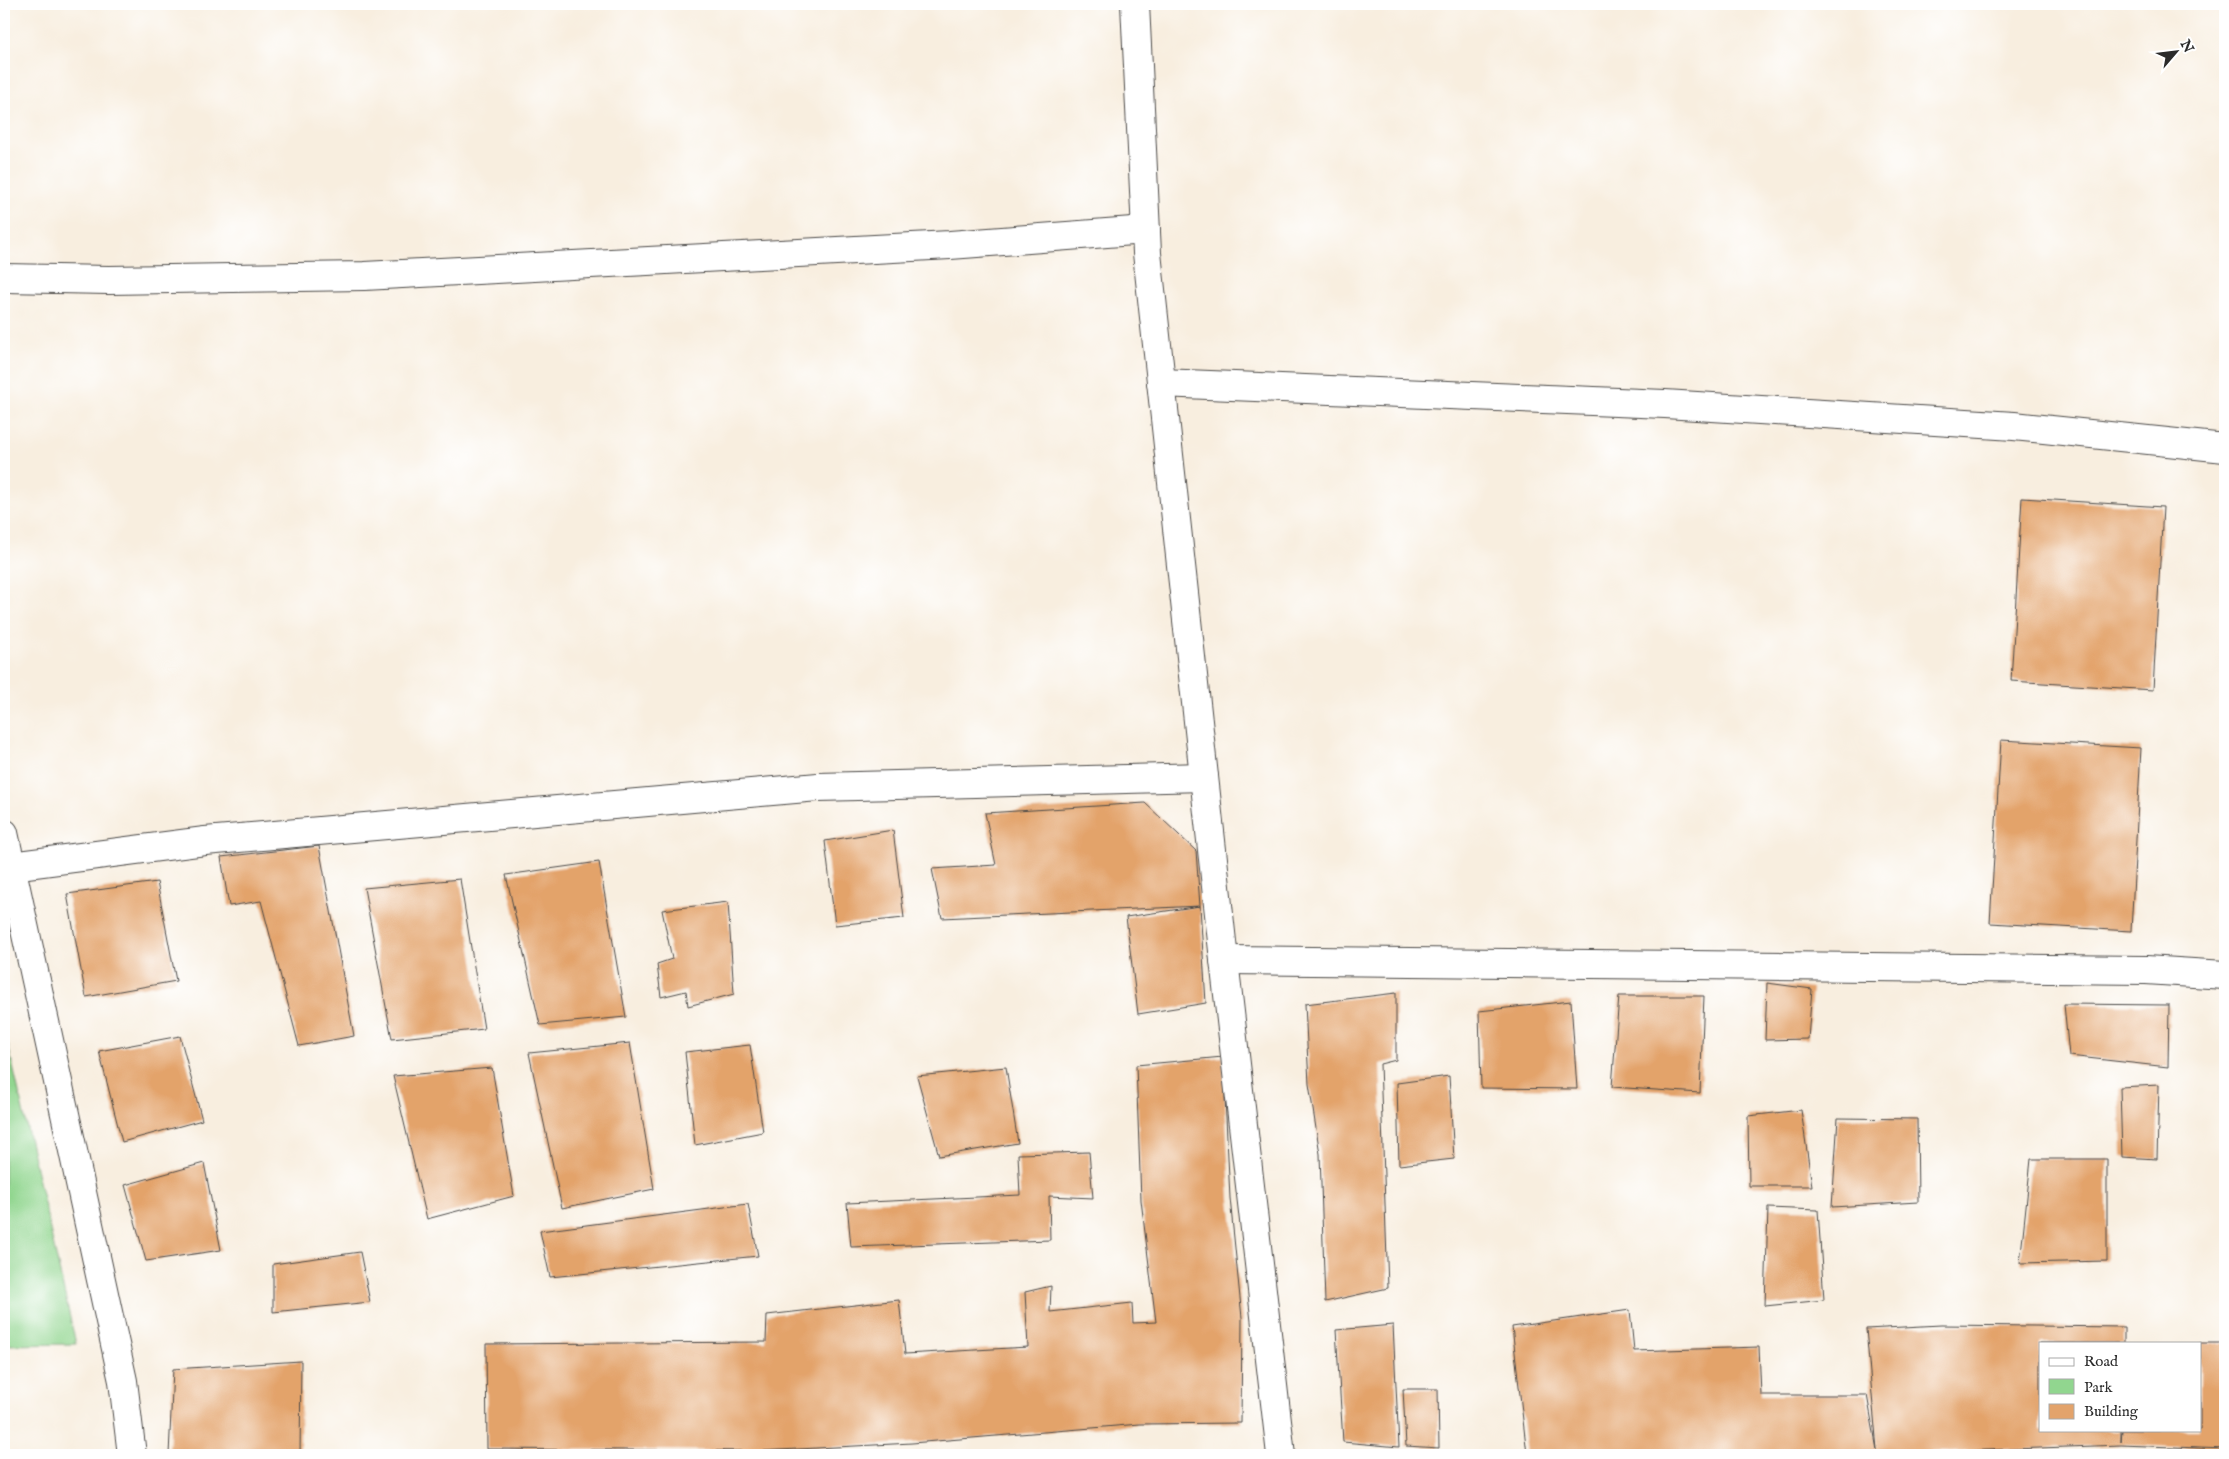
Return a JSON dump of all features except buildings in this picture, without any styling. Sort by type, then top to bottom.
[{"type":"street","points":[[1134,4],[1146,230],[1161,383],[1224,960],[1281,1455]]},
{"type":"street","points":[[4,278],[109,280],[364,276],[950,245],[1146,230]]},
{"type":"street","points":[[1161,383],[1665,404],[2014,426],[2225,448]]},
{"type":"street","points":[[11,866],[204,842],[818,787],[1204,777]]},
{"type":"street","points":[[4,834],[123,1381],[132,1455]]},
{"type":"street","points":[[1224,960],[2146,970],[2225,975]]},
{"type":"green space","points":[[4,1027],[76,1344],[4,1345]]}]
